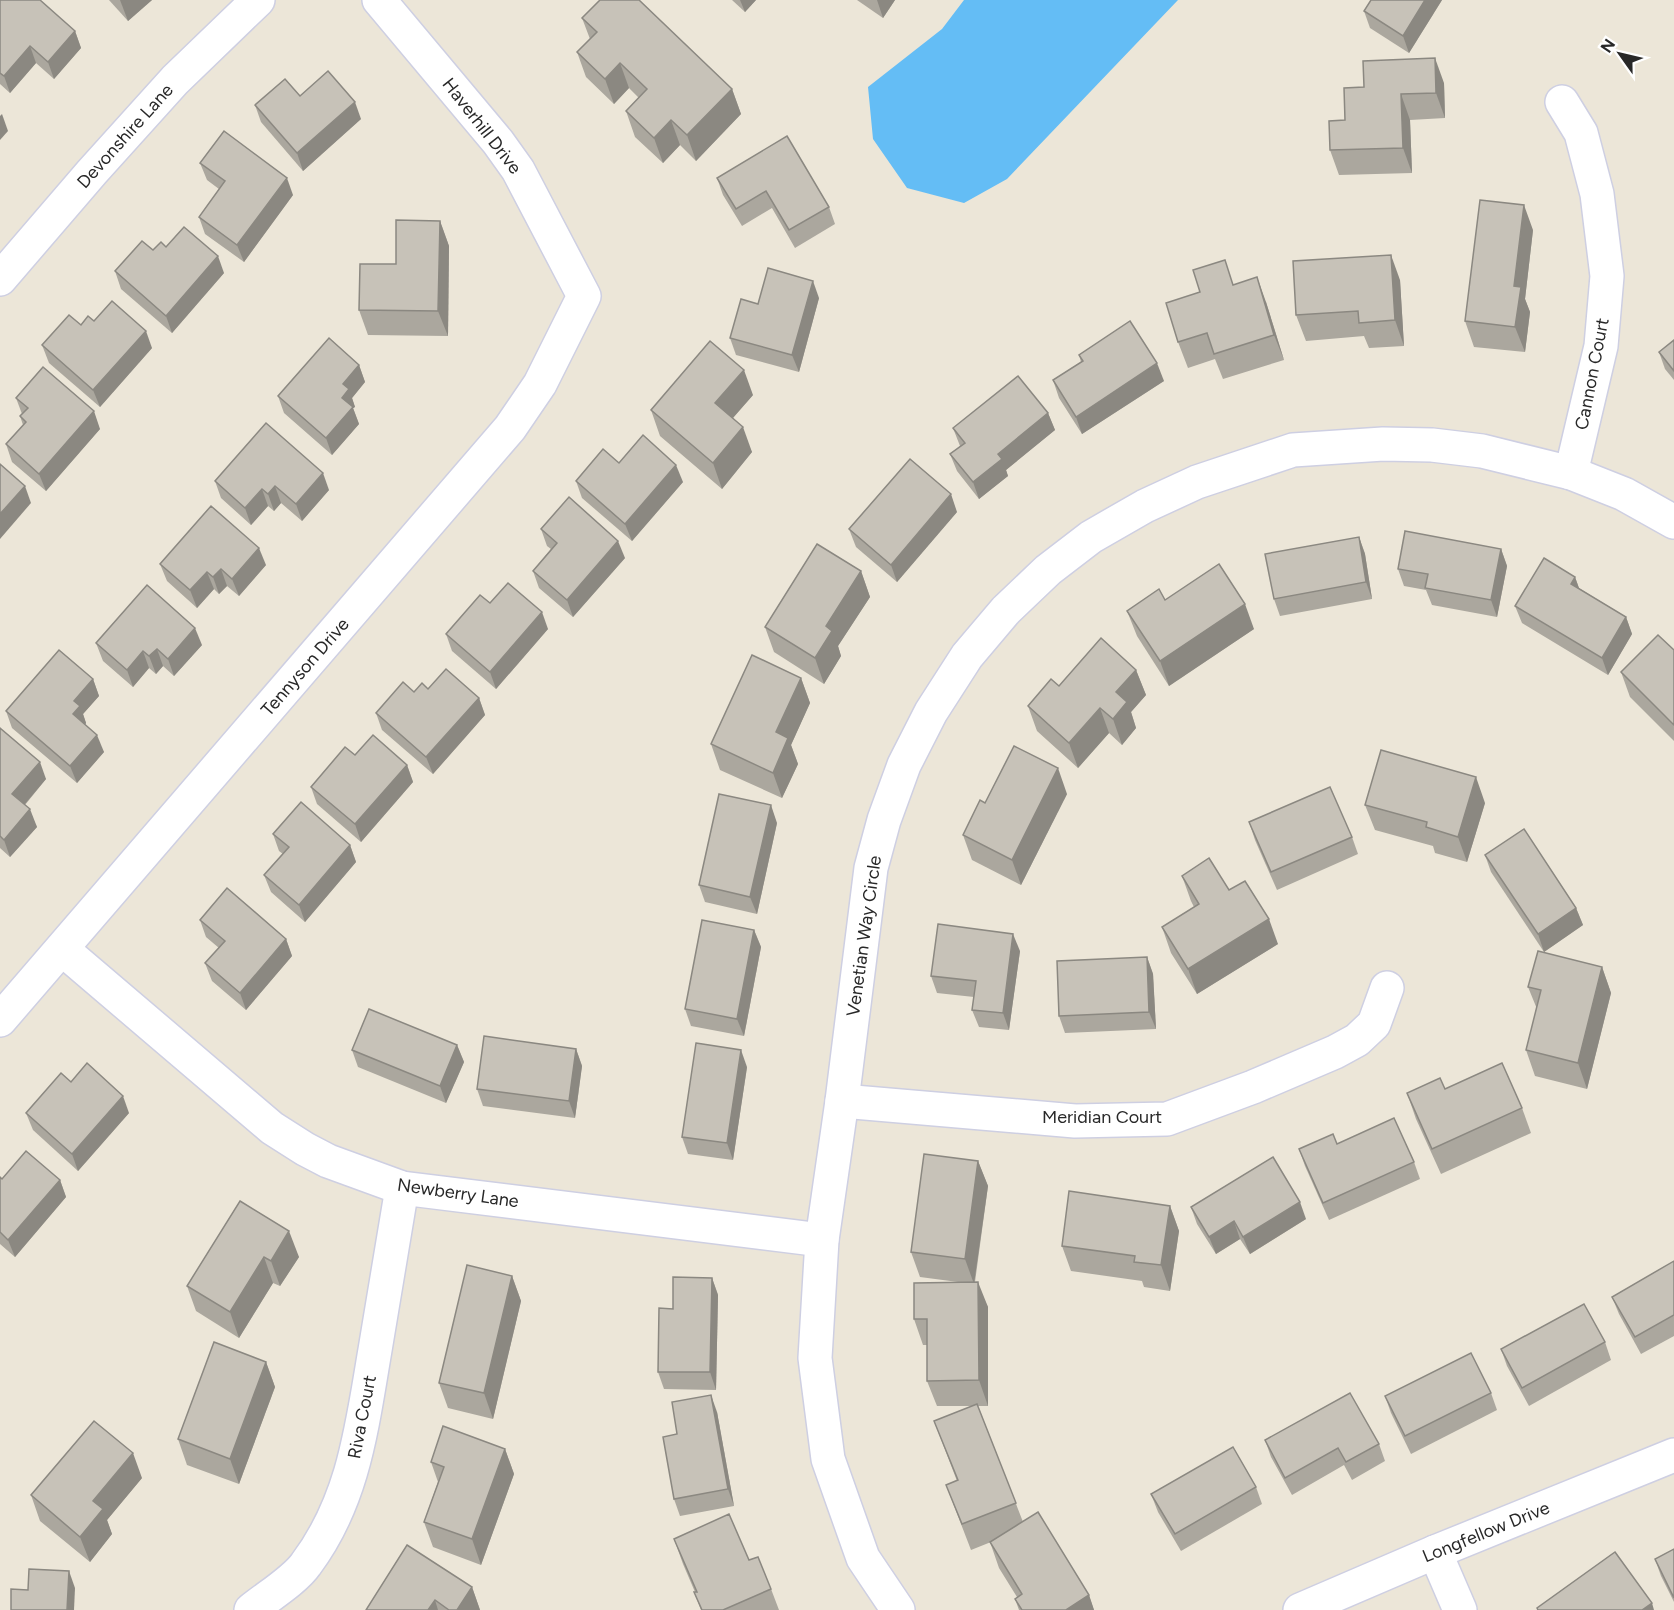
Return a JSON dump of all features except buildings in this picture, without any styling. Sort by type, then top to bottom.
[{"type":"street","name":"Devonshire Lane","points":[[0,279],[175,80],[258,0]]},
{"type":"street","name":"Haverhill Drive","points":[[379,0],[505,151],[518,170],[584,296]]},
{"type":"street","name":"Cannon Court","points":[[1562,102],[1581,133],[1594,184],[1607,276],[1601,346],[1571,472]]},
{"type":"street","name":"Tennyson Drive","points":[[0,1020],[510,428],[540,384],[584,296]]},
{"type":"street","name":"Venetian Way Circle","points":[[897,1610],[863,1558],[828,1459],[815,1358],[822,1240],[871,868],[884,820],[904,765],[930,712],[967,656],[1006,610],[1048,570],[1091,537],[1145,506],[1197,482],[1293,450],[1383,444],[1432,445],[1482,451],[1571,472],[1624,494],[1674,522]]},
{"type":"street","name":"Newberry Lane","points":[[62,949],[272,1128],[328,1161],[402,1188],[822,1240]]},
{"type":"street","name":"Meridian Court","points":[[842,1101],[1075,1121],[1167,1119],[1253,1087],[1335,1052],[1357,1040],[1374,1024],[1388,988]]},
{"type":"street","name":"Riva Court","points":[[250,1610],[305,1566],[339,1507],[350,1478],[363,1423],[402,1188]]},
{"type":"street","name":"Longfellow Drive","points":[[1300,1610],[1435,1552],[1674,1455]]},
{"type":"street","points":[[1435,1552],[1460,1610]]},
{"type":"water","points":[[964,0],[1178,0],[1007,179],[964,203],[907,188],[873,139],[868,87],[942,29]]}]
